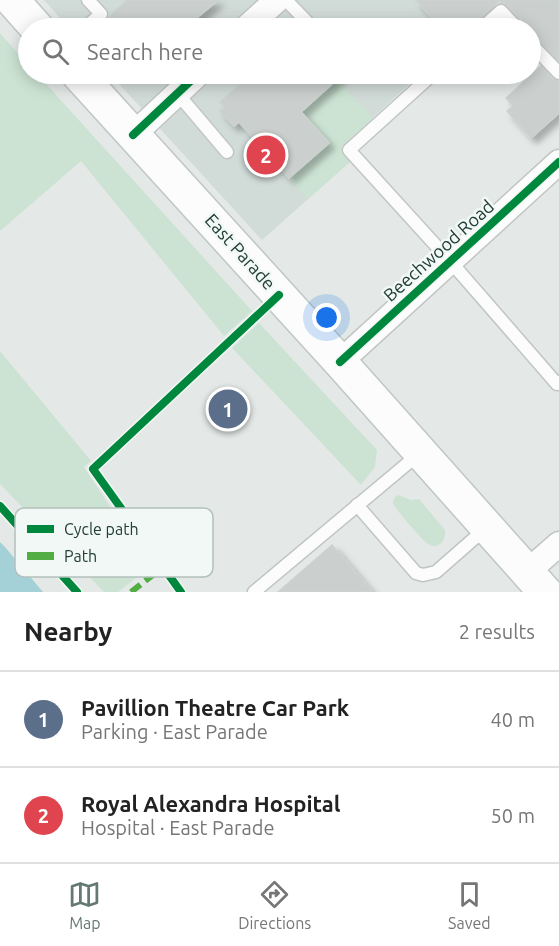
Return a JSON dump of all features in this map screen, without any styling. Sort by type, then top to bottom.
[{"type":"main road","points":[[12,0],[28,18]]},
{"type":"main road","name":"East Parade","points":[[87,84],[536,582]]},
{"type":"street","points":[[257,18],[277,0]]},
{"type":"street","points":[[133,135],[187,84]]},
{"type":"street","name":"Beechwood Road","points":[[340,362],[559,162]]},
{"type":"street","points":[[536,582],[559,543]]},
{"type":"lane","points":[[88,0],[101,14],[96,18]]},
{"type":"lane","points":[[286,0],[303,18]]},
{"type":"lane","points":[[493,18],[501,11],[508,18]]},
{"type":"lane","points":[[541,54],[559,73]]},
{"type":"lane","points":[[422,84],[349,150],[557,384],[559,382]]},
{"type":"lane","points":[[177,93],[227,152]]},
{"type":"lane","points":[[254,592],[421,452]]},
{"type":"lane","points":[[357,505],[416,573],[423,575],[436,572],[487,527]]},
{"type":"shaded area","points":[[44,0],[559,0],[559,66],[541,46],[541,18],[515,18],[499,1],[480,18],[60,18]]},
{"type":"shaded area","points":[[119,84],[409,84],[341,147],[352,160],[262,240]]},
{"type":"green space","points":[[0,33],[18,54],[18,84],[46,84],[252,311],[224,336],[81,161],[0,231]]},
{"type":"green space","points":[[332,84],[342,84],[373,118],[341,147],[352,160],[308,199],[289,178],[329,143],[301,112]]},
{"type":"green space","points":[[259,323],[377,450],[375,467],[361,485],[232,348]]},
{"type":"green space","points":[[0,351],[91,461],[84,467],[111,508],[23,508],[0,484]]},
{"type":"green space","points":[[398,495],[411,500],[419,499],[445,530],[445,537],[439,545],[432,546],[425,542],[401,515],[393,505],[394,498]]},
{"type":"green space","points":[[90,577],[137,577],[118,592],[104,592]]},
{"type":"water","points":[[0,542],[15,559],[15,577],[30,577],[43,592],[0,592]]},
{"type":"building","points":[[127,0],[218,0],[197,18],[108,18]]},
{"type":"building","points":[[416,0],[559,0],[559,61],[541,42],[541,18],[519,18],[507,5],[499,1],[480,18],[432,18]]},
{"type":"building","points":[[541,66],[553,79],[559,81],[559,113],[531,138],[507,111],[513,106],[506,98],[521,84],[541,84]]},
{"type":"building","points":[[241,84],[332,84],[301,112],[329,143],[289,178],[239,122],[234,126],[220,111],[225,107],[220,102]]},
{"type":"building","points":[[332,545],[372,592],[278,592]]},
{"type":"marked path","points":[[131,592],[150,577]]},
{"type":"cycle path","points":[[133,135],[187,84]]},
{"type":"cycle path","points":[[340,362],[559,162]]},
{"type":"cycle path","points":[[121,508],[93,469],[279,295]]},
{"type":"cycle path","points":[[0,506],[15,523]]},
{"type":"cycle path","points":[[64,577],[77,592]]},
{"type":"cycle path","points":[[170,577],[181,592]]},
{"type":"place","name":"Royal Alexandra Hospital","points":[[266,155]]},
{"type":"place","name":"Pavillion Theatre Car Park","points":[[228,409]]}]
